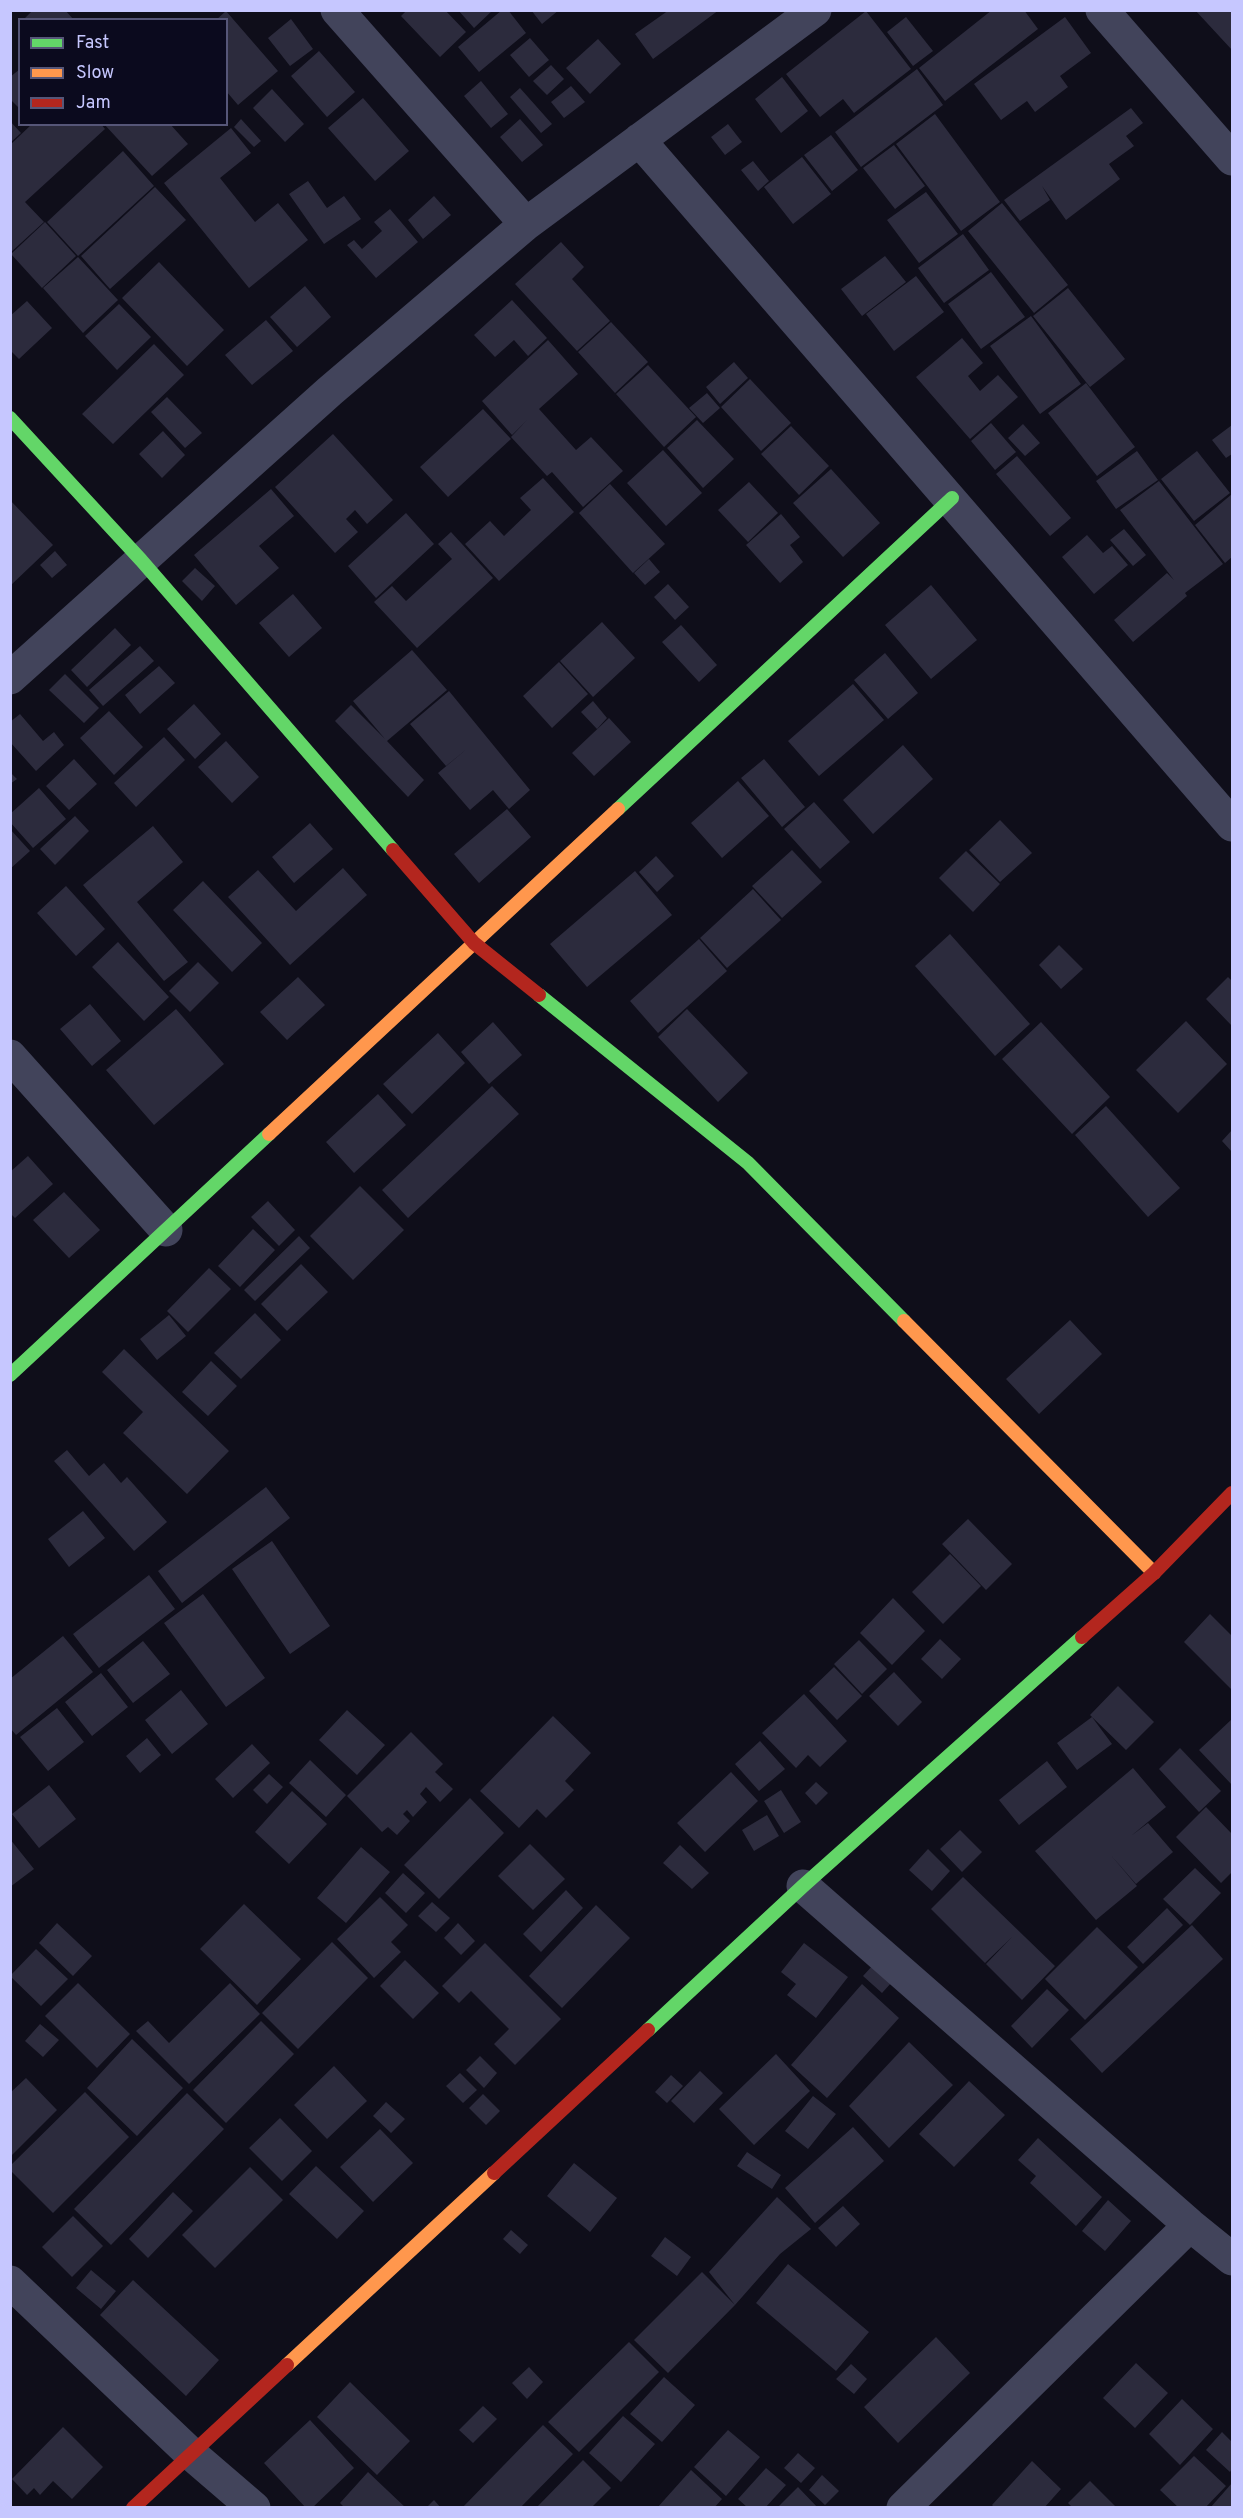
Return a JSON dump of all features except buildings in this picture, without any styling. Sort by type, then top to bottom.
[{"type":"street","points":[[337,10],[526,224]]},
{"type":"street","points":[[10,678],[330,391],[526,224],[815,10]]},
{"type":"street","points":[[1102,10],[1233,159]]},
{"type":"street","points":[[639,140],[952,498],[1233,825]]},
{"type":"street","points":[[10,418],[141,560],[474,943],[748,1163],[1154,1573]]},
{"type":"street","points":[[10,1375],[952,498]]},
{"type":"street","points":[[10,1056],[166,1230]]},
{"type":"street","points":[[133,2508],[803,1886],[1154,1573],[1233,1493]]},
{"type":"street","points":[[803,1886],[1190,2225],[1233,2259]]},
{"type":"street","points":[[903,2508],[1190,2225]]},
{"type":"street","points":[[10,2282],[190,2453],[254,2508]]},
{"type":"traffic: fast","points":[[10,418],[141,560],[393,850]]},
{"type":"traffic: fast","points":[[618,809],[952,498]]},
{"type":"traffic: fast","points":[[539,995],[748,1163],[904,1321]]},
{"type":"traffic: fast","points":[[10,1375],[269,1134]]},
{"type":"traffic: fast","points":[[648,2030],[803,1886],[1082,1637]]},
{"type":"traffic: slow","points":[[269,1134],[618,809]]},
{"type":"traffic: slow","points":[[904,1321],[1154,1573]]},
{"type":"traffic: slow","points":[[287,2365],[494,2173]]},
{"type":"traffic: jam","points":[[393,850],[474,943],[539,995]]},
{"type":"traffic: jam","points":[[1082,1637],[1154,1573],[1232,1493]]},
{"type":"traffic: jam","points":[[494,2173],[648,2030]]},
{"type":"traffic: jam","points":[[133,2508],[287,2365]]}]
